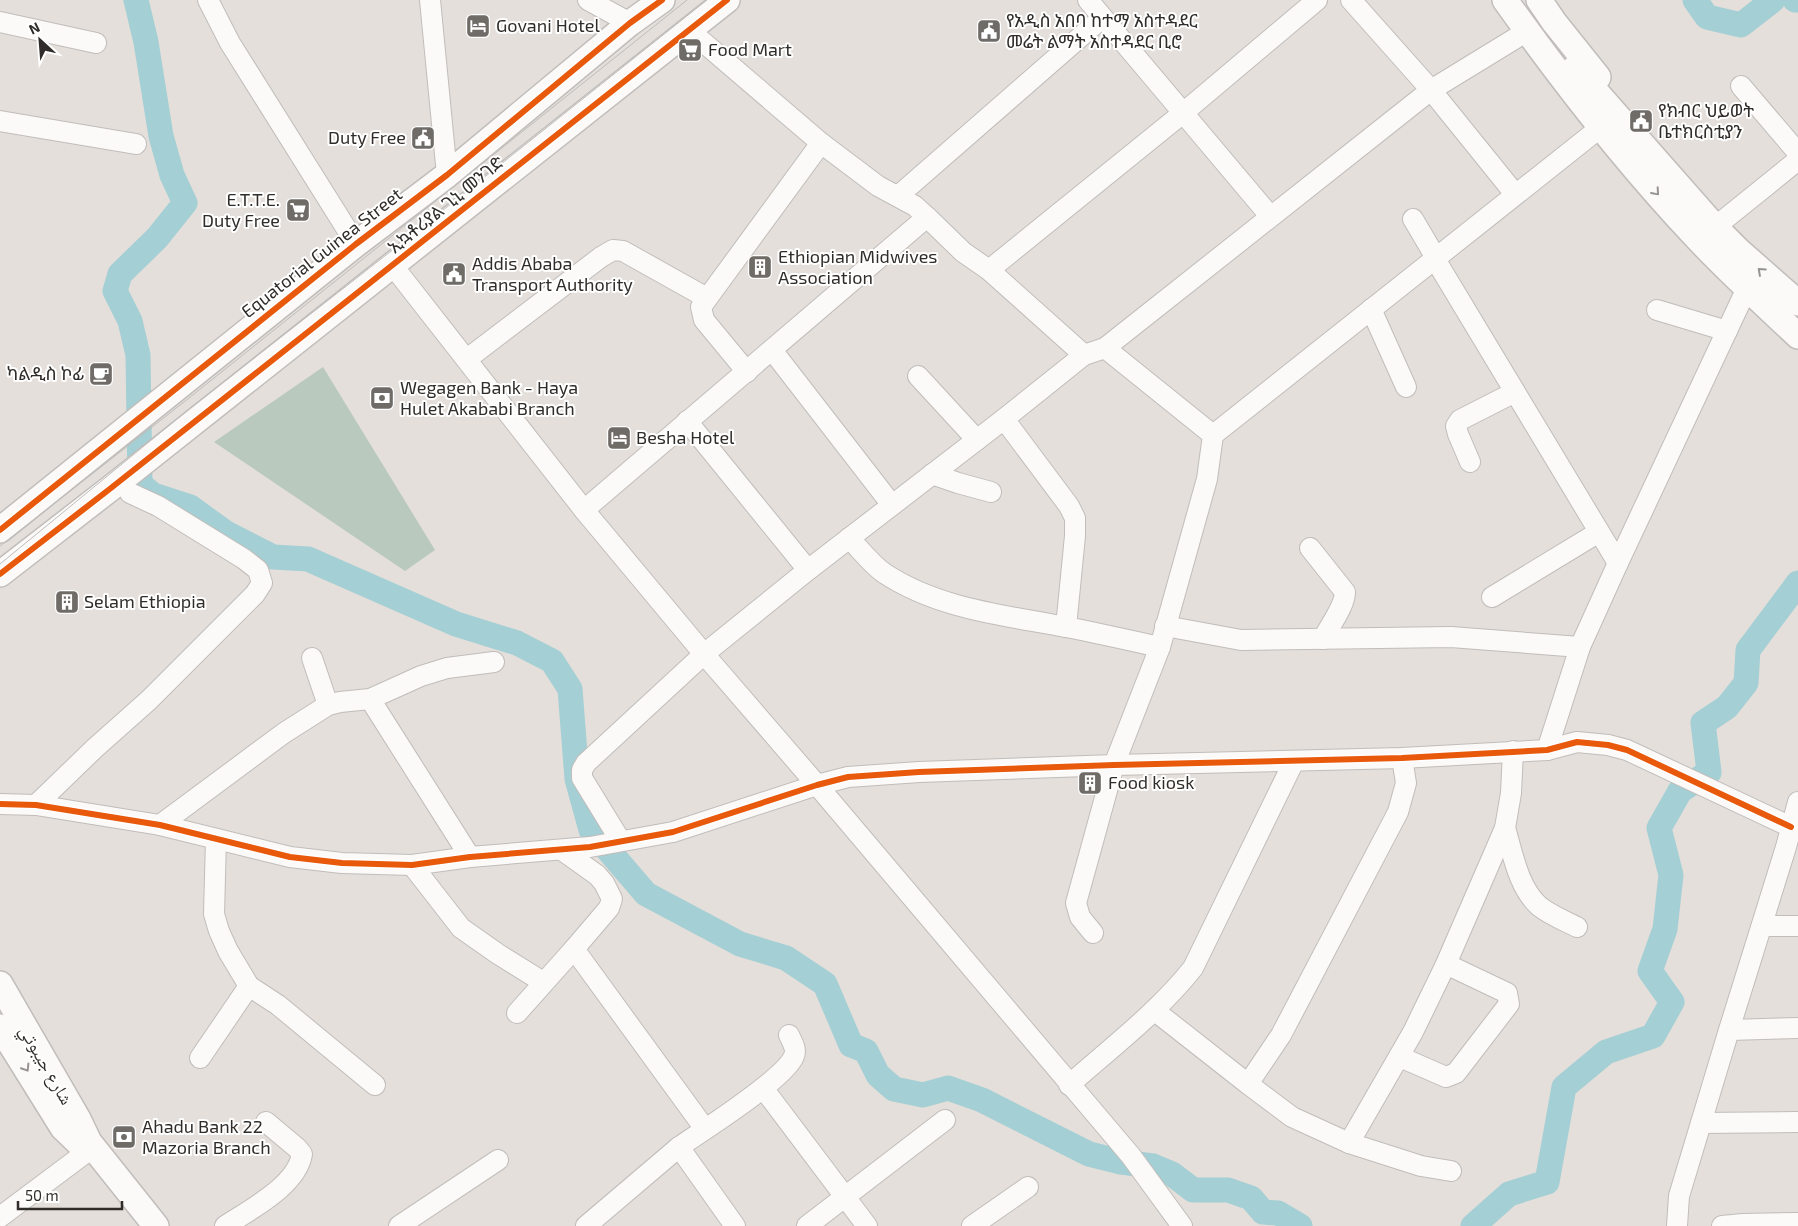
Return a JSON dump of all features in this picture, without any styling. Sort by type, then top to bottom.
[{"type":"main road","name":"Equatorial Guinea Street","points":[[0,530],[356,244],[447,175],[630,23],[662,0]]},
{"type":"main road","name":"ኢኳቶሪያል ጊኒ መንገድ","points":[[131,486],[173,445],[393,266],[727,0]]},
{"type":"main road","points":[[1490,0],[1516,38],[1591,135],[1609,148],[1631,148]]},
{"type":"main road","points":[[1505,0],[1551,64],[1631,148],[1738,250],[1798,303]]},
{"type":"main road","points":[[1524,0],[1697,238],[1798,336]]},
{"type":"main road","points":[[1539,0],[1554,22],[1621,104],[1631,148]]},
{"type":"main road","points":[[0,508],[89,444],[122,432]]},
{"type":"main road","points":[[0,574],[131,486]]},
{"type":"main road","points":[[0,594],[131,486]]},
{"type":"main road","name":"شارع جيبوتي","points":[[0,984],[78,1119],[89,1142],[156,1226]]},
{"type":"main road","points":[[0,1027],[63,1128],[88,1151],[147,1226]]},
{"type":"street","points":[[208,0],[230,43],[356,244]]},
{"type":"street","points":[[430,0],[447,175]]},
{"type":"street","points":[[588,0],[630,23]]},
{"type":"street","points":[[1088,0],[1270,216]]},
{"type":"street","points":[[989,270],[1183,113],[1317,0]]},
{"type":"street","points":[[1351,0],[1431,90],[1515,194]]},
{"type":"street","points":[[898,196],[1102,18]]},
{"type":"street","points":[[0,22],[96,43]]},
{"type":"street","points":[[689,30],[821,142],[878,186],[915,206],[963,252],[989,270],[1084,355]]},
{"type":"street","points":[[606,843],[582,778],[582,770],[586,763],[704,654],[808,570],[1084,355],[1105,348],[1431,90],[1516,38]]},
{"type":"street","points":[[1741,86],[1798,153]]},
{"type":"street","points":[[0,122],[136,144]]},
{"type":"street","points":[[1093,934],[1080,917],[1076,903],[1114,765],[1160,647],[1207,479],[1214,434],[1591,135]]},
{"type":"street","points":[[747,372],[704,320],[702,307],[821,142]]},
{"type":"street","points":[[1715,227],[1798,160]]},
{"type":"street","points":[[584,510],[687,420],[747,372],[927,217]]},
{"type":"street","points":[[1413,219],[1618,563]]},
{"type":"street","points":[[467,359],[601,257],[614,250],[623,251],[708,298]]},
{"type":"street","points":[[393,266],[584,510],[1131,1156],[1182,1226]]},
{"type":"street","points":[[1547,750],[1580,648],[1747,288]]},
{"type":"street","points":[[1371,309],[1406,387]]},
{"type":"street","points":[[1657,310],[1727,331]]},
{"type":"street","points":[[1105,348],[1214,434]]},
{"type":"street","points":[[772,350],[892,505]]},
{"type":"street","points":[[918,376],[977,440]]},
{"type":"street","points":[[1470,462],[1456,426],[1460,420],[1515,392]]},
{"type":"street","points":[[1004,419],[1069,506],[1075,518],[1066,627]]},
{"type":"street","points":[[687,420],[808,570]]},
{"type":"street","points":[[932,474],[991,492]]},
{"type":"street","points":[[36,805],[95,748],[149,700],[255,594],[262,583],[258,570],[244,558],[158,506],[131,486]]},
{"type":"street","points":[[1492,596],[1599,532]]},
{"type":"street","points":[[849,538],[883,572],[912,589],[946,602],[1000,616],[1066,627],[1160,647]]},
{"type":"street","points":[[1310,548],[1345,592],[1345,602],[1333,618],[1322,639]]},
{"type":"street","points":[[1165,626],[1241,640],[1450,637],[1580,648]]},
{"type":"street","points":[[312,658],[328,706]]},
{"type":"street","points":[[160,825],[284,733],[328,706],[340,702],[370,699],[421,676],[447,668],[494,662]]},
{"type":"street","points":[[370,699],[470,857]]},
{"type":"street","points":[[0,804],[36,805],[160,825],[290,857],[342,863],[412,865],[470,857],[562,850],[673,832],[817,785],[848,777],[1114,765],[1402,758],[1547,750],[1576,742],[1627,750],[1680,773],[1791,827]]},
{"type":"street","points":[[1349,1143],[1400,1057],[1446,964],[1505,828],[1511,793],[1513,751]]},
{"type":"street","points":[[1248,1084],[1281,1035],[1398,812],[1406,783],[1402,758]]},
{"type":"street","points":[[1069,1085],[1155,1011],[1194,968],[1294,760]]},
{"type":"street","points":[[1676,1226],[1679,1196],[1728,1030],[1762,926],[1792,848],[1791,827],[1798,802]]},
{"type":"street","points":[[1505,828],[1521,881],[1530,896],[1541,907],[1577,927]]},
{"type":"street","points":[[216,839],[214,914],[228,951],[249,986],[278,1005],[375,1085]]},
{"type":"street","points":[[517,1013],[609,908],[612,899],[604,883],[597,876],[562,850]]},
{"type":"street","points":[[412,865],[461,928],[543,982]]},
{"type":"street","points":[[1762,926],[1798,926]]},
{"type":"street","points":[[574,949],[705,1129]]},
{"type":"street","points":[[1400,1057],[1446,1076],[1456,1073],[1509,1004],[1507,993],[1446,964]]},
{"type":"street","points":[[200,1058],[249,986]]},
{"type":"street","points":[[1155,1011],[1292,1116],[1349,1143],[1421,1166],[1451,1171]]},
{"type":"street","points":[[1728,1030],[1798,1028]]},
{"type":"street","points":[[586,1226],[679,1147],[763,1088],[788,1067],[795,1048],[789,1035]]},
{"type":"street","points":[[763,1088],[867,1226]]},
{"type":"street","points":[[807,1226],[945,1120]]},
{"type":"street","points":[[224,1226],[271,1196],[294,1173],[301,1161],[302,1154],[297,1148],[266,1122]]},
{"type":"street","points":[[1702,1123],[1798,1122]]},
{"type":"street","points":[[679,1147],[735,1226]]},
{"type":"street","points":[[0,1217],[88,1151]]},
{"type":"street","points":[[399,1226],[498,1160]]},
{"type":"street","points":[[972,1226],[1028,1187]]},
{"type":"street","points":[[1722,1226],[1798,1223]]},
{"type":"green space","points":[[323,367],[435,550],[405,571],[214,442]]},
{"type":"waterway","points":[[136,0],[146,42],[161,136],[172,175],[185,203],[157,238],[120,274],[115,291],[130,321],[138,355],[140,484],[153,495],[190,507],[226,533],[273,557],[308,559],[456,624],[517,643],[552,661],[570,689],[577,779],[591,830],[646,894],[740,944],[786,958],[825,984],[851,1045],[866,1051],[878,1075],[894,1089],[923,1095],[948,1088],[982,1100],[1089,1154],[1121,1162],[1153,1166],[1172,1174],[1193,1190],[1228,1190],[1251,1198],[1263,1212],[1278,1213],[1300,1226]]},
{"type":"waterway","points":[[1695,0],[1707,17],[1741,25],[1773,0]]},
{"type":"waterway","points":[[1473,1226],[1509,1194],[1547,1182],[1564,1087],[1606,1052],[1653,1036],[1672,1002],[1650,971],[1665,929],[1671,875],[1659,828],[1680,791],[1709,772],[1703,723],[1727,707],[1746,683],[1748,650],[1798,583]]},
{"type":"tram line","points":[[0,546],[189,398],[687,0]]},
{"type":"tram line","points":[[0,564],[194,405],[707,0]]},
{"type":"cycle path","points":[[0,530],[356,244],[447,175],[630,23],[662,0]]},
{"type":"cycle path","points":[[0,574],[727,0]]},
{"type":"cycle path","points":[[0,804],[36,805],[160,825],[290,857],[342,863],[412,865],[470,857],[590,847],[673,832],[817,785],[848,777],[919,772],[1114,765],[1402,758],[1547,750],[1577,742],[1608,745],[1627,750],[1791,827]]},
{"type":"place","name":"Govani Hotel","points":[[478,26]]},
{"type":"place","name":"የአዲስ አበባ ከተማ አስተዳደር መሬት ልማት አስተዳደር ቢሮ","points":[[989,31]]},
{"type":"place","name":"Food Mart","points":[[690,50]]},
{"type":"place","name":"የክብር ህይወት ቤተክርስቲያን","points":[[1641,121]]},
{"type":"place","name":"Duty Free","points":[[423,138]]},
{"type":"place","name":"E.T.T.E. Duty Free","points":[[298,210]]},
{"type":"place","name":"Ethiopian Midwives Association","points":[[760,267]]},
{"type":"place","name":"Addis Ababa Transport Authority","points":[[454,274]]},
{"type":"place","name":"ካልዲስ ኮፊ","points":[[101,374]]},
{"type":"place","name":"Wegagen Bank - Haya Hulet Akababi Branch","points":[[382,398]]},
{"type":"place","name":"Besha Hotel","points":[[619,438]]},
{"type":"place","name":"Selam Ethiopia","points":[[67,602]]},
{"type":"place","name":"Food kiosk","points":[[1090,783]]},
{"type":"place","name":"Ahadu Bank 22 Mazoria Branch","points":[[124,1137]]}]
